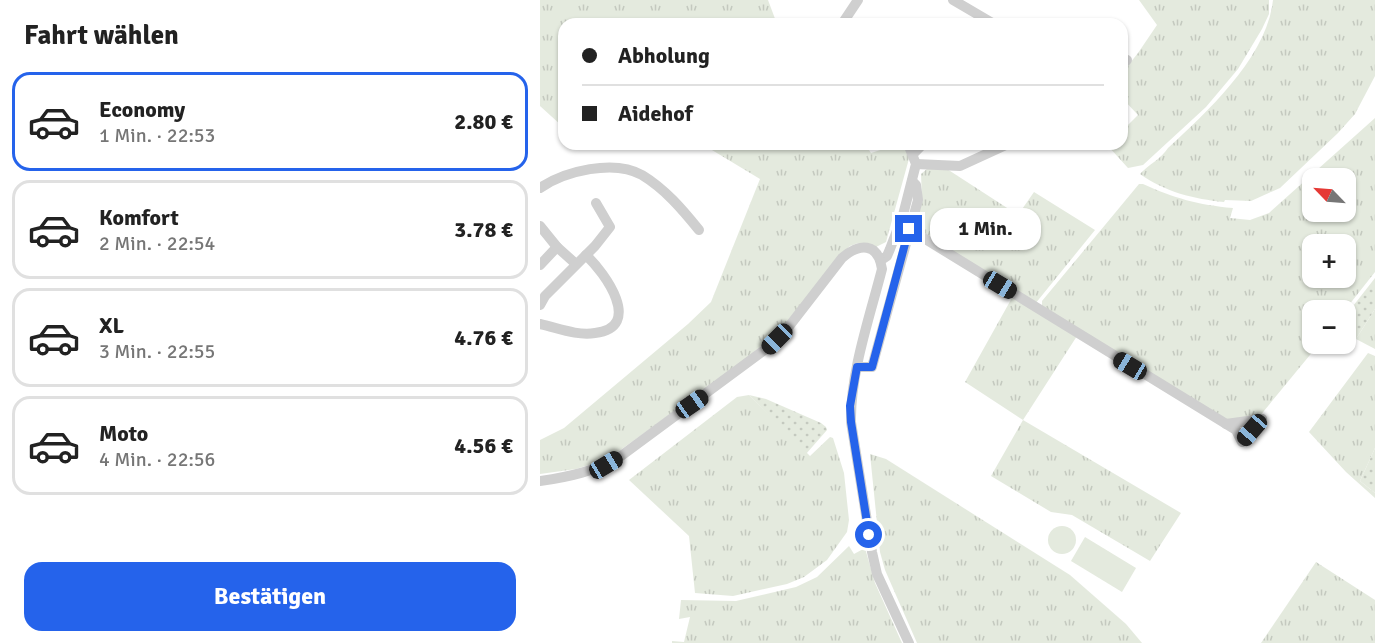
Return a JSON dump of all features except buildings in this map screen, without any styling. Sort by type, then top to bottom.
[{"type":"street","points":[[846,18],[858,0]]},
{"type":"street","points":[[953,0],[982,18]]},
{"type":"street","points":[[881,261],[890,249],[912,181],[912,154],[960,166],[995,150]]},
{"type":"street","points":[[540,188],[565,175],[585,169],[602,168],[640,173],[673,200],[699,230]]},
{"type":"street","points":[[857,367],[872,367],[918,200],[916,185],[912,181]]},
{"type":"street","points":[[540,305],[545,296],[586,255],[610,226],[596,203]]},
{"type":"street","points":[[540,226],[557,247],[576,264]]},
{"type":"street","points":[[909,229],[1226,424]]},
{"type":"street","points":[[540,265],[557,247]]},
{"type":"street","points":[[540,481],[589,471],[606,465],[756,358],[787,329],[832,271],[852,250],[861,247],[868,248],[874,251],[881,261],[882,269],[857,367],[850,406],[851,422],[872,552],[884,591],[909,643]]},
{"type":"street","points":[[540,324],[576,333],[592,334],[606,331],[614,323],[619,314],[619,307],[614,293],[605,277],[586,255]]},
{"type":"green space","points":[[540,0],[768,0],[775,18],[558,18],[558,122],[540,106]]},
{"type":"green space","points":[[1139,0],[1269,0],[1269,14],[1238,69],[1206,107],[1143,165],[1128,168],[1112,150],[1128,150],[1128,125],[1138,115],[1128,104],[1128,66],[1157,25]]},
{"type":"green space","points":[[1273,0],[1375,0],[1375,76],[1355,114],[1280,188],[1251,201],[1225,200],[1224,202],[1191,197],[1159,186],[1140,174],[1162,155],[1233,82],[1260,42]]},
{"type":"green space","points":[[1375,118],[1375,272],[1353,300],[1302,300],[1302,354],[1311,354],[1259,417],[1224,420],[1042,309],[1042,301],[1139,184],[1186,200],[1233,208],[1230,218],[1250,220],[1269,213],[1302,183],[1302,222],[1356,222],[1356,168],[1319,168]]},
{"type":"green space","points":[[712,150],[869,150],[871,153],[880,150],[908,150],[910,155],[886,242],[876,247],[858,243],[850,246],[838,257],[783,327],[740,364],[608,459],[576,469],[540,474],[540,440],[564,428],[711,302],[760,179]]},
{"type":"green space","points":[[928,168],[947,169],[1018,215],[1034,192],[1095,230],[1035,304],[915,227],[922,200],[921,174]]},
{"type":"green space","points":[[1375,278],[1375,309],[1356,339],[1356,302]]},
{"type":"green space","points":[[1013,296],[1077,336],[1023,420],[965,382]]},
{"type":"green space","points":[[1375,309],[1375,349],[1356,339]]},
{"type":"green space","points":[[1368,353],[1375,356],[1375,448],[1360,481],[1375,493],[1375,498],[1346,472],[1309,432]]},
{"type":"green space","points":[[749,395],[810,456],[830,437],[833,438],[844,473],[849,520],[847,532],[827,560],[804,577],[787,584],[733,596],[695,593],[689,536],[629,480],[737,397]]},
{"type":"green space","points":[[749,395],[766,399],[821,423],[827,430],[806,454]]},
{"type":"green space","points":[[1023,420],[1181,513],[1150,561],[1072,515],[1051,512],[991,476]]},
{"type":"green space","points":[[1375,448],[1375,493],[1360,481]]},
{"type":"green space","points":[[870,454],[886,459],[1070,575],[1126,624],[1142,643],[917,643],[885,570],[880,552]]},
{"type":"green space","points":[[1062,526],[1072,530],[1076,540],[1072,550],[1062,554],[1052,550],[1048,540],[1052,530]]},
{"type":"green space","points":[[1085,537],[1136,568],[1122,592],[1071,561]]},
{"type":"green space","points":[[849,546],[854,554],[865,548],[875,583],[902,643],[672,643],[672,641],[684,642],[690,617],[679,619],[681,600],[736,601],[796,587],[817,577]]},
{"type":"green space","points":[[1316,562],[1375,600],[1375,643],[1261,643]]},
{"type":"route","points":[[869,535],[854,448],[850,406],[857,367],[872,367],[909,229]]}]
